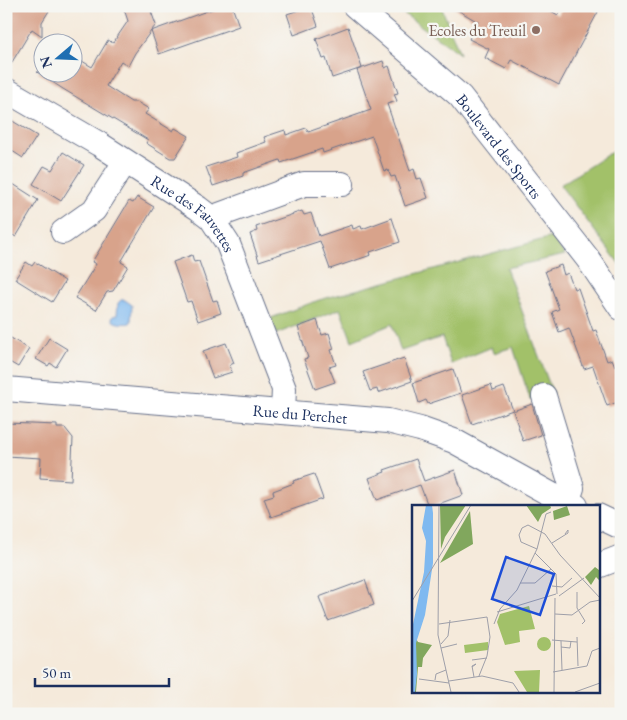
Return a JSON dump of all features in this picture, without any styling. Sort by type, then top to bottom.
[{"type":"street","name":"Boulevard des Sports","points":[[355,6],[460,96],[588,259],[621,308]]},
{"type":"street","name":"Rue des Fauvettes","points":[[6,90],[99,144],[211,218],[228,244],[284,389],[284,412]]},
{"type":"street","points":[[63,232],[94,210],[125,162]]},
{"type":"street","points":[[211,218],[304,184],[342,184]]},
{"type":"street","name":"Rue du Perchet","points":[[6,388],[388,421],[420,429],[454,441],[572,504]]},
{"type":"street","points":[[544,396],[572,488],[572,504]]},
{"type":"street","points":[[600,517],[621,527]]},
{"type":"street","points":[[600,565],[621,557]]},
{"type":"green space","points":[[393,6],[441,6],[460,54]]},
{"type":"green space","points":[[621,146],[621,266],[560,185]]},
{"type":"green space","points":[[552,237],[565,255],[506,268],[553,394],[530,399],[513,347],[494,353],[492,347],[451,364],[442,337],[401,351],[392,324],[352,341],[340,309],[276,334],[271,318],[319,300]]},
{"type":"water","points":[[121,300],[125,300],[132,305],[130,323],[117,323],[112,319],[113,316],[117,315],[118,303]]},
{"type":"building","points":[[14,6],[52,6],[42,22],[42,32],[36,32],[32,29],[6,72],[6,21]]},
{"type":"building","points":[[123,6],[149,6],[156,25],[135,53],[128,66],[121,61],[106,86],[131,102],[137,102],[149,109],[145,114],[173,131],[175,128],[189,136],[175,158],[170,158],[146,143],[148,140],[52,82],[82,82],[82,61],[92,67],[108,40],[113,43],[128,21]]},
{"type":"building","points":[[221,6],[232,6],[239,26],[159,54],[151,31]]},
{"type":"building","points":[[311,6],[318,26],[294,35],[287,14]]},
{"type":"building","points":[[451,6],[542,6],[558,15],[563,6],[587,6],[598,12],[559,85],[511,60],[506,69],[485,58],[489,49],[469,39],[478,22]]},
{"type":"building","points":[[348,27],[362,68],[332,78],[326,58],[323,59],[316,39]]},
{"type":"building","points":[[383,61],[385,68],[389,66],[398,93],[394,94],[397,101],[387,104],[410,171],[414,169],[417,179],[421,178],[428,198],[405,206],[395,176],[391,177],[388,170],[384,171],[372,136],[323,153],[322,149],[281,163],[280,160],[243,173],[243,176],[213,186],[206,167],[237,157],[236,153],[266,142],[264,137],[285,130],[286,135],[306,128],[308,132],[371,110],[357,70]]},
{"type":"building","points":[[6,117],[37,136],[23,158],[6,147]]},
{"type":"building","points":[[63,152],[84,165],[61,201],[33,184],[44,166],[52,170]]},
{"type":"building","points":[[13,184],[38,200],[16,237],[6,231],[6,196]]},
{"type":"building","points":[[137,197],[154,207],[121,262],[128,266],[113,291],[107,292],[96,310],[75,298],[96,264],[92,262],[129,201],[133,203]]},
{"type":"building","points":[[302,211],[304,215],[311,213],[319,236],[352,225],[353,229],[361,226],[362,229],[392,218],[400,242],[370,252],[371,255],[330,269],[320,241],[259,261],[250,234],[257,231],[256,227]]},
{"type":"building","points":[[192,255],[194,262],[199,261],[213,301],[217,300],[221,313],[198,321],[191,301],[187,302],[173,262]]},
{"type":"building","points":[[26,262],[32,266],[35,262],[65,281],[52,302],[15,279]]},
{"type":"building","points":[[561,265],[564,275],[568,273],[574,289],[578,288],[593,331],[596,330],[607,361],[612,359],[615,366],[621,364],[621,401],[607,406],[593,366],[584,369],[569,328],[559,332],[552,312],[559,309],[545,271]]},
{"type":"building","points":[[317,320],[322,335],[329,333],[334,349],[331,350],[336,365],[329,367],[335,382],[315,389],[304,359],[308,358],[298,327]]},
{"type":"building","points":[[6,335],[29,349],[18,367],[6,360]]},
{"type":"building","points":[[49,338],[67,349],[56,367],[50,363],[48,366],[36,359]]},
{"type":"building","points":[[226,343],[234,363],[230,365],[232,372],[213,378],[203,351]]},
{"type":"building","points":[[404,358],[412,381],[378,393],[377,389],[370,391],[363,372]]},
{"type":"building","points":[[453,369],[461,393],[428,404],[426,400],[419,403],[413,383]]},
{"type":"building","points":[[491,385],[493,391],[504,387],[513,410],[472,424],[462,395]]},
{"type":"building","points":[[532,404],[541,435],[523,441],[513,411]]},
{"type":"building","points":[[6,423],[57,425],[57,428],[65,428],[73,438],[71,480],[40,478],[41,458],[6,456]]},
{"type":"building","points":[[416,459],[424,481],[455,470],[463,495],[436,505],[428,505],[420,485],[377,500],[369,478],[385,472],[384,470]]},
{"type":"building","points":[[314,474],[323,499],[271,517],[264,498],[274,495],[273,491],[294,483],[293,481]]},
{"type":"building","points":[[365,580],[374,605],[328,621],[319,597]]},
{"type":"place","name":"Ecoles du Treuil","points":[[536,30]]}]
